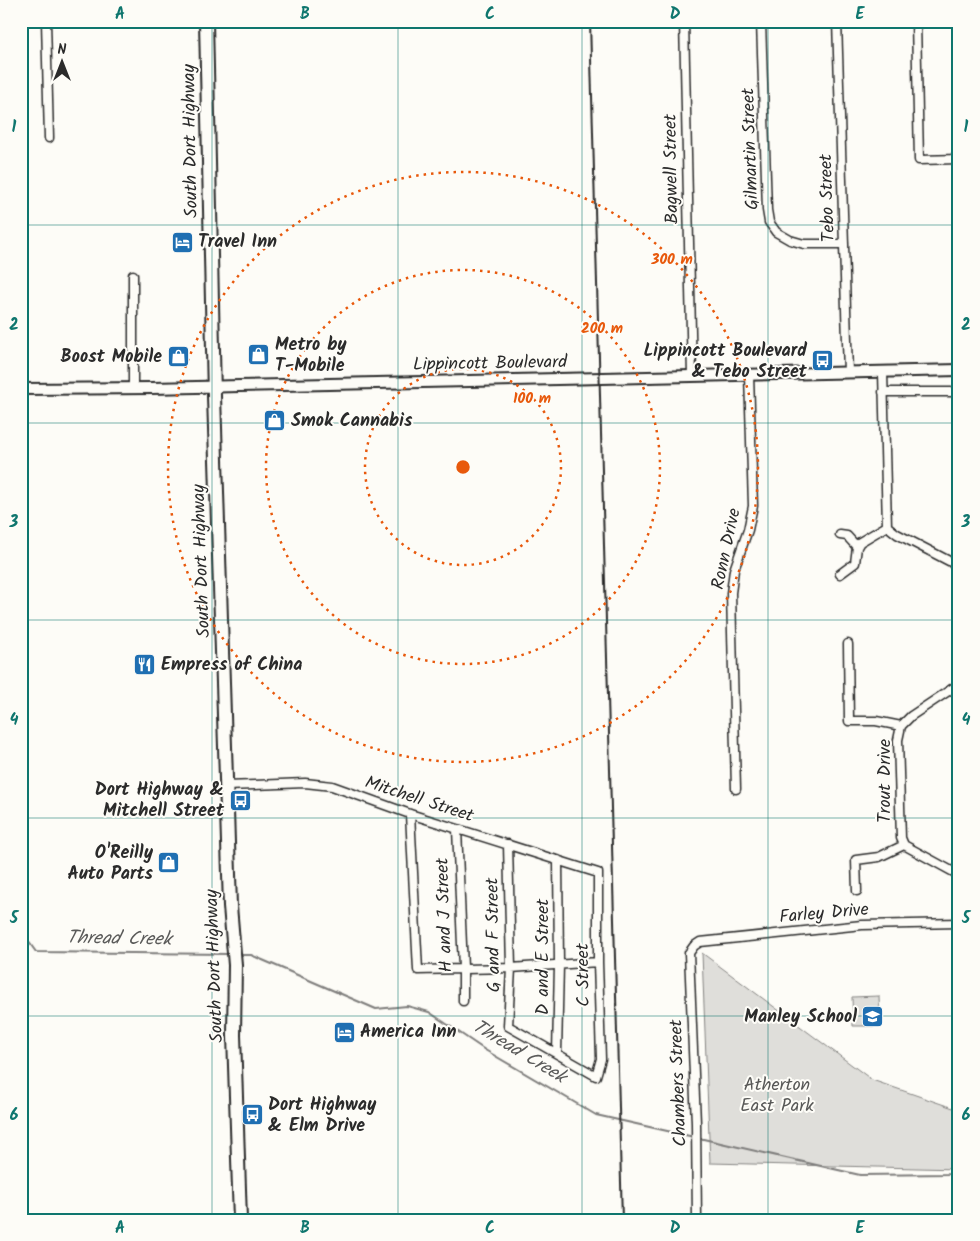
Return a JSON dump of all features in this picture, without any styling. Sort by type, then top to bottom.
[{"type":"main road","name":"South Dort Highway","points":[[206,21],[214,386],[230,906],[235,964],[234,1035],[240,1220]]},
{"type":"street","points":[[46,21],[49,138]]},
{"type":"street","name":"Bagwell Street","points":[[684,21],[692,376]]},
{"type":"street","name":"Gilmartin Street","points":[[761,21],[767,210],[769,222],[776,232],[790,240],[804,244],[844,244]]},
{"type":"street","name":"Tebo Street","points":[[837,21],[848,373]]},
{"type":"street","points":[[916,21],[920,160],[959,159]]},
{"type":"street","points":[[133,275],[133,388]]},
{"type":"street","name":"Lippincott Boulevard","points":[[21,389],[959,370]]},
{"type":"street","points":[[883,372],[887,526],[897,534],[951,562],[959,569]]},
{"type":"street","name":"Ronn Drive","points":[[736,789],[731,593],[734,570],[748,530],[753,506],[749,375]]},
{"type":"street","points":[[883,392],[959,392]]},
{"type":"street","points":[[840,574],[855,563],[859,544],[887,526]]},
{"type":"street","points":[[840,535],[847,536],[859,544]]},
{"type":"street","points":[[848,644],[849,721],[876,721],[901,726]]},
{"type":"street","name":"Trout Drive","points":[[959,684],[911,716],[901,726],[898,740],[901,838],[904,845],[959,874]]},
{"type":"street","name":"Mitchell Street","points":[[226,786],[306,783],[332,786],[410,814],[598,873]]},
{"type":"street","points":[[410,814],[418,970],[511,968],[598,962]]},
{"type":"street","name":"H and J Street","points":[[457,829],[463,1001]]},
{"type":"street","name":"G and F Street","points":[[508,844],[511,968],[508,1026],[557,1053]]},
{"type":"street","points":[[857,891],[856,860],[879,857],[904,845]]},
{"type":"street","name":"D and E Street","points":[[557,1053],[559,965],[558,860]]},
{"type":"street","name":"C Street","points":[[557,1053],[596,1076],[600,1058],[598,873]]},
{"type":"street","name":"Farley Drive","points":[[694,946],[700,942],[862,924],[959,922]]},
{"type":"street","name":"Chambers Street","points":[[694,946],[689,953],[696,1123],[697,1220]]},
{"type":"green space","name":"Atherton East Park","points":[[702,953],[872,1080],[959,1110],[959,1169],[710,1163]]},
{"type":"green space","points":[[879,996],[880,1026],[853,1026],[852,997]]},
{"type":"waterway","name":"Thread Creek","points":[[21,931],[36,952],[228,954]]},
{"type":"waterway","name":"Thread Creek","points":[[240,955],[251,955],[376,1009],[407,1006],[429,1012],[485,1050],[596,1115],[694,1137]]},
{"type":"waterway","name":"Thread Creek","points":[[699,1138],[860,1175],[951,1174],[959,1169]]},
{"type":"railway","points":[[590,21],[622,1220]]},
{"type":"place","name":"Travel Inn","points":[[182,242]]},
{"type":"place","name":"Metro by T-Mobile","points":[[259,355]]},
{"type":"place","name":"Boost Mobile","points":[[178,357]]},
{"type":"place","name":"Lippincott Boulevard & Tebo Street","points":[[823,361]]},
{"type":"place","name":"Smok Cannabis","points":[[275,421]]},
{"type":"place","name":"Empress of China","points":[[145,665]]},
{"type":"place","name":"Dort Highway & Mitchell Street","points":[[240,800]]},
{"type":"place","name":"O'Reilly Auto Parts","points":[[169,863]]},
{"type":"place","name":"Manley School","points":[[873,1017]]},
{"type":"place","name":"America Inn","points":[[344,1032]]},
{"type":"place","name":"Dort Highway & Elm Drive","points":[[252,1115]]}]
